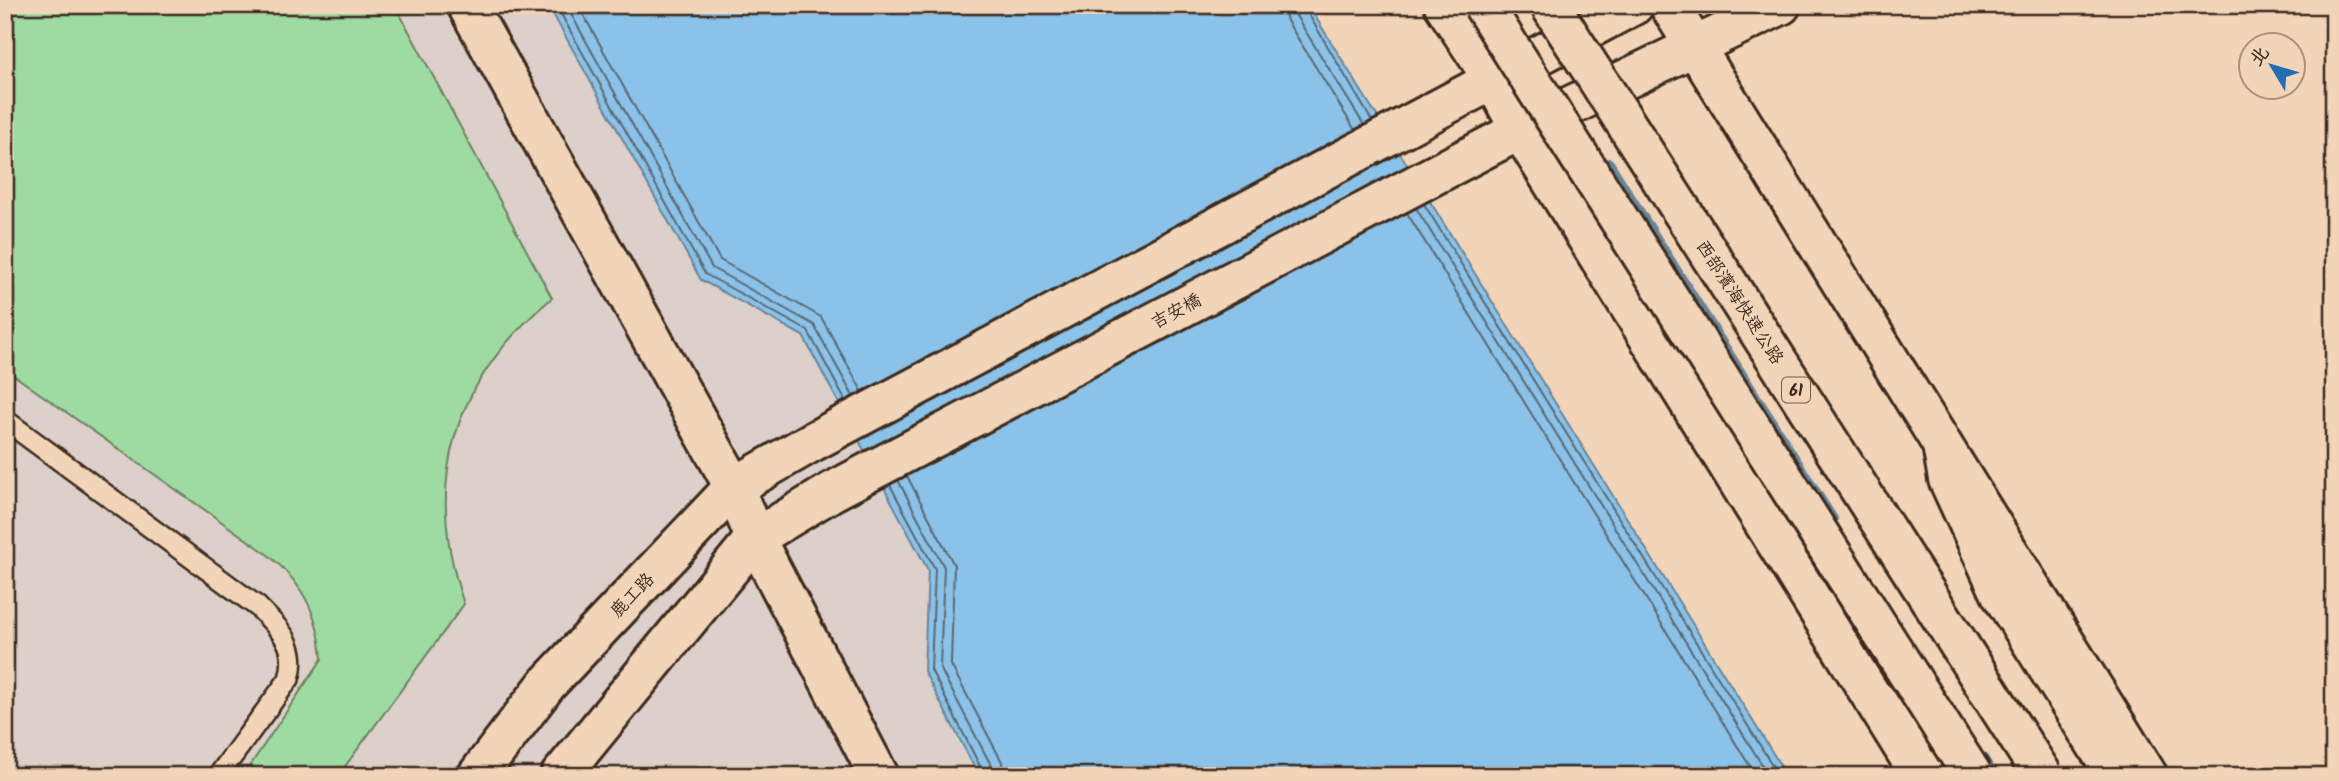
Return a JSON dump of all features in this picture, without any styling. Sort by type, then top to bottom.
[{"type":"main road","points":[[467,5],[734,487],[755,538],[879,776]]},
{"type":"main road","points":[[1444,5],[1494,80],[1520,130],[1921,776]]},
{"type":"main road","points":[[1483,5],[1973,776]]},
{"type":"main road","name":"西部濱海快速公路","points":[[1550,5],[2043,776]]},
{"type":"main road","points":[[1494,80],[1634,5]]},
{"type":"main road","points":[[1669,5],[2148,776]]},
{"type":"main road","name":"吉安橋","points":[[755,538],[832,491],[1520,130],[1781,5]]},
{"type":"main road","name":"鹿工路","points":[[477,776],[547,684],[734,487],[812,442],[1494,80]]},
{"type":"main road","points":[[1942,445],[1948,479],[2001,594],[2116,776]]},
{"type":"main road","points":[[560,776],[755,538]]},
{"type":"main road","points":[[1873,698],[1902,721],[1947,776]]},
{"type":"lane","points":[[5,420],[258,607],[287,637],[292,667],[289,679],[218,776]]},
{"type":"shaded area","points":[[5,5],[548,5],[701,280],[803,336],[928,570],[924,671],[979,776],[5,776]]},
{"type":"green space","points":[[5,5],[395,5],[552,298],[518,330],[491,363],[470,399],[455,436],[447,475],[446,516],[452,559],[464,604],[338,776],[243,776],[322,659],[317,626],[297,585],[263,551],[5,369]]},
{"type":"water","points":[[548,5],[1308,5],[1787,776],[979,776],[924,671],[928,570],[803,336],[701,280]]},
{"type":"waterway","points":[[1609,163],[1833,519]]},
{"type":"waterway","points":[[1983,758],[1994,776]]}]
